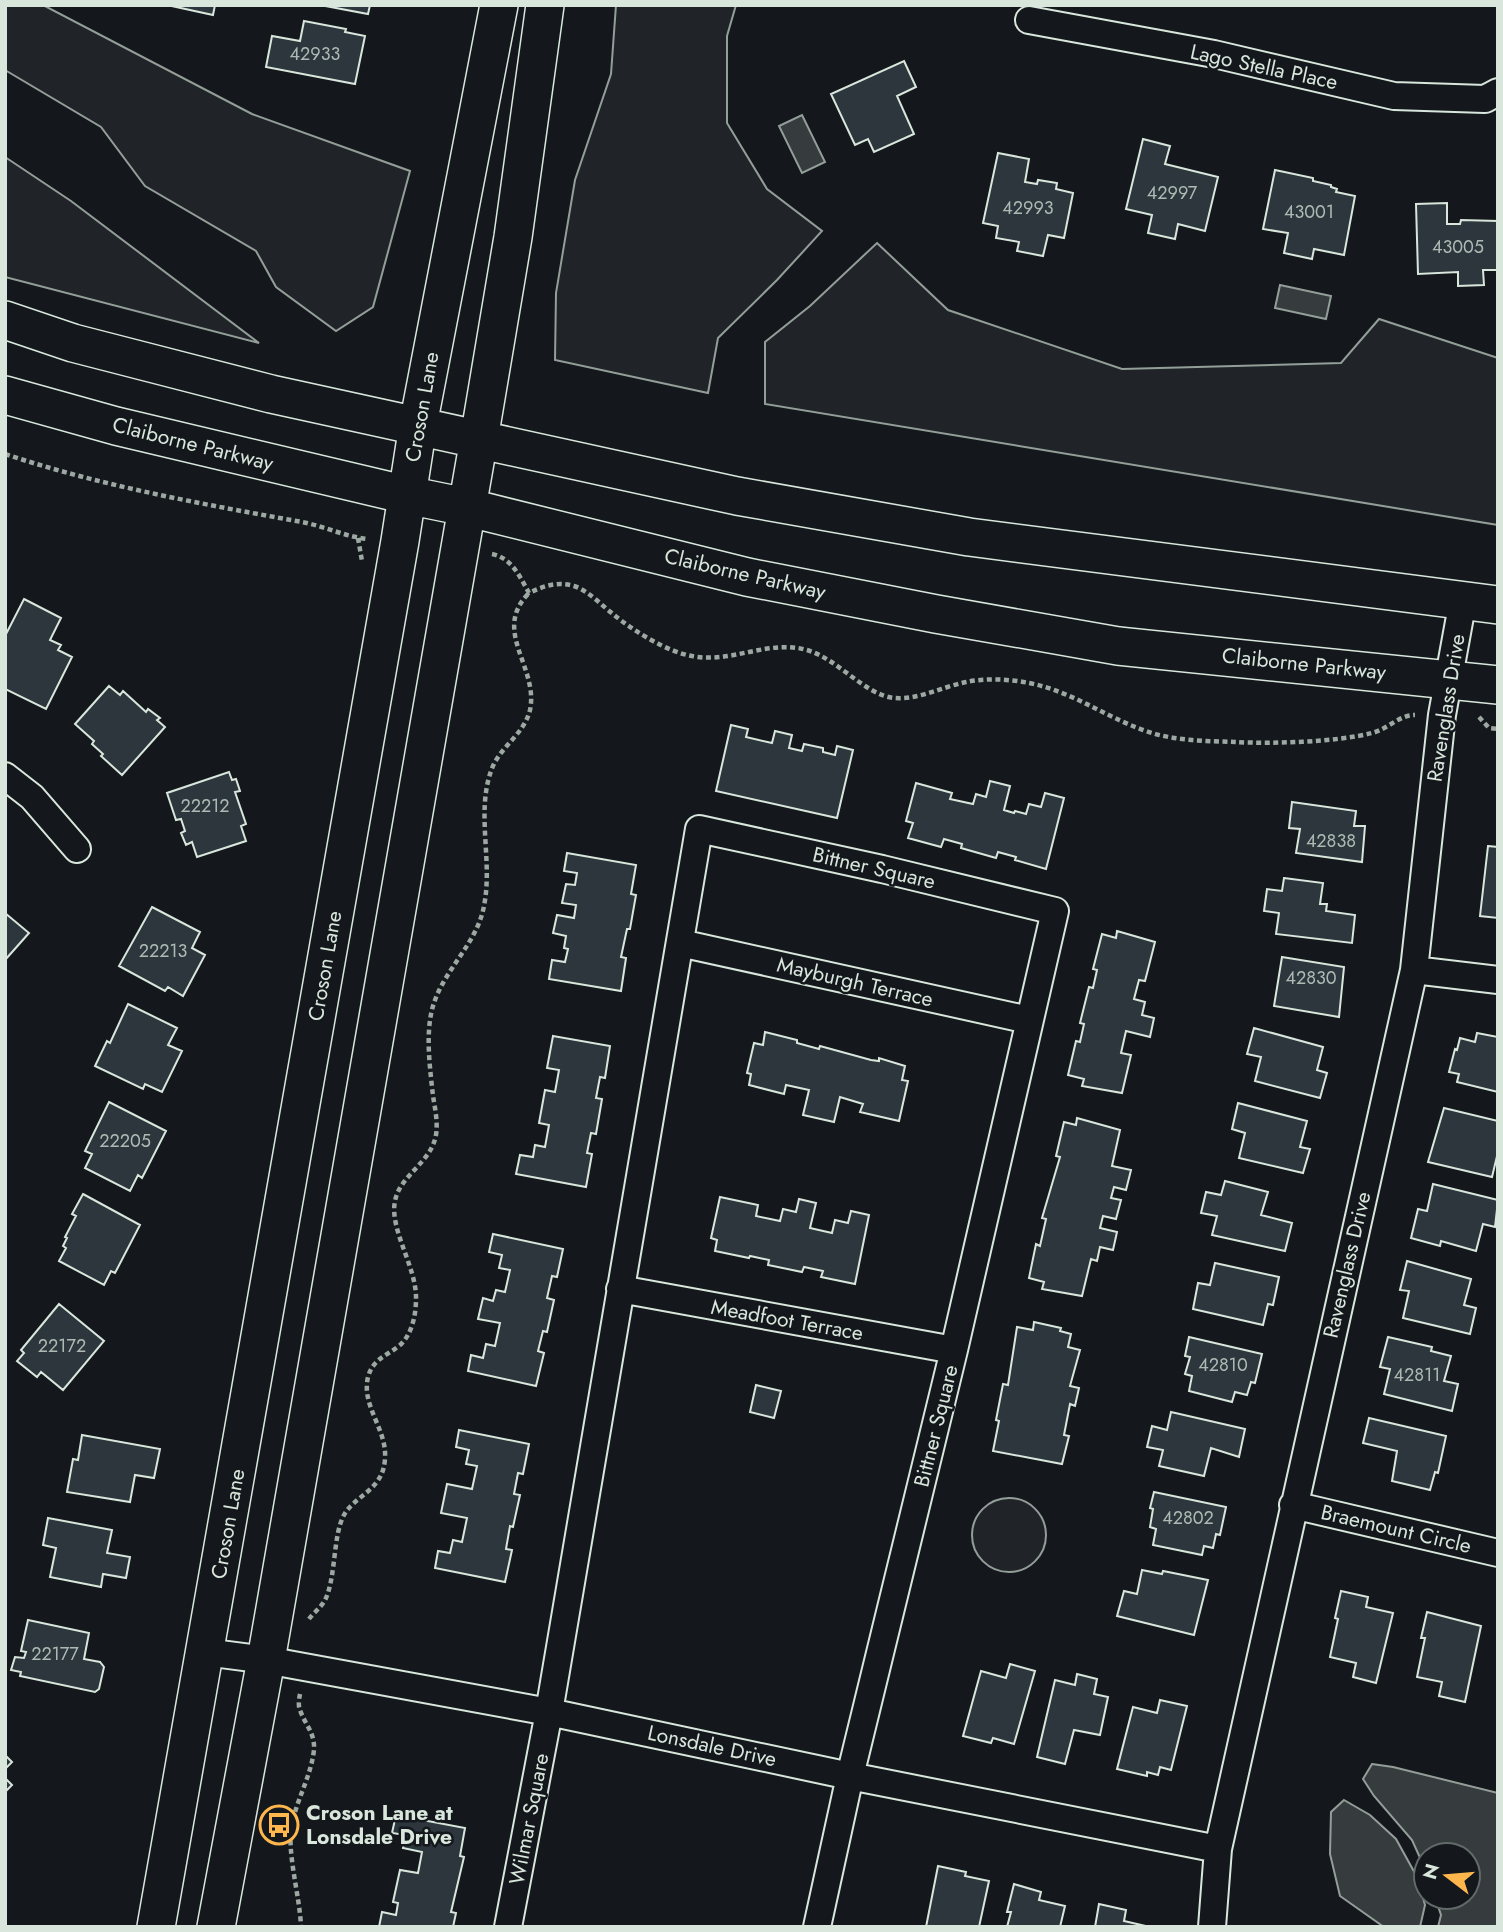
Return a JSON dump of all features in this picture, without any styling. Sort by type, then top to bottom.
[{"type":"main road","name":"Croson Lane","points":[[156,1927],[400,541],[418,425],[499,5]]},
{"type":"main road","points":[[216,1927],[266,1660],[479,439],[513,237],[545,5]]},
{"type":"main road","points":[[5,320],[73,343],[258,390],[737,496],[969,537],[1480,603]]},
{"type":"main road","name":"Claiborne Parkway","points":[[5,395],[116,426],[466,507],[747,577],[1118,646],[1498,685]]},
{"type":"street","name":"Lago Stella Place","points":[[1029,20],[1214,54],[1394,96],[1485,99],[1498,92]]},
{"type":"street","name":"Ravenglass Drive","points":[[1212,1927],[1218,1849],[1414,970],[1442,715],[1450,679],[1480,603]]},
{"type":"street","points":[[5,776],[32,797],[77,849]]},
{"type":"street","name":"Bittner Square","points":[[549,1712],[699,829],[1055,911],[954,1350],[850,1776]]},
{"type":"street","name":"Mayburgh Terrace","points":[[680,943],[1029,1020]]},
{"type":"street","points":[[1414,970],[1498,980]]},
{"type":"street","name":"Meadfoot Terrace","points":[[620,1289],[954,1350]]},
{"type":"street","name":"Braemount Circle","points":[[1293,1504],[1498,1553]]},
{"type":"street","name":"Lonsdale Drive","points":[[205,1652],[266,1660],[549,1712],[850,1776],[1218,1849]]},
{"type":"street","name":"Wilmar Square","points":[[508,1927],[549,1712]]},
{"type":"street","points":[[817,1927],[850,1776]]},
{"type":"path","points":[[5,454],[189,502],[312,523],[358,538],[400,541]]},
{"type":"path","points":[[458,549],[499,556],[517,571],[529,593]]},
{"type":"path","points":[[301,1927],[290,1838],[292,1822],[307,1781],[314,1749],[312,1731],[299,1709],[304,1639],[309,1617],[325,1601],[344,1514],[382,1474],[385,1460],[384,1442],[370,1409],[368,1378],[373,1365],[400,1345],[409,1334],[416,1299],[414,1280],[394,1216],[394,1204],[402,1185],[427,1157],[436,1133],[430,1073],[433,1005],[478,927],[484,906],[487,858],[484,812],[487,785],[497,758],[526,723],[530,707],[529,682],[515,639],[513,623],[520,603],[529,593],[553,584],[573,586],[584,591],[624,623],[678,653],[693,657],[730,657],[773,647],[805,649],[836,663],[884,696],[896,698],[966,682],[1009,680],[1030,683],[1080,699],[1148,732],[1239,743],[1349,736],[1382,730],[1390,727],[1399,718],[1409,715],[1475,714],[1484,720],[1489,728],[1498,729]]},
{"type":"shaded area","points":[[5,5],[43,5],[252,114],[410,171],[373,307],[336,331],[276,287],[256,251],[145,186],[101,127],[5,70]]},
{"type":"shaded area","points":[[616,5],[736,5],[727,36],[727,123],[767,189],[822,231],[718,338],[708,393],[555,360],[556,293],[575,180],[611,74]]},
{"type":"shaded area","points":[[802,115],[825,162],[802,173],[779,126]]},
{"type":"shaded area","points":[[5,157],[71,201],[259,343],[5,277]]},
{"type":"shaded area","points":[[877,243],[948,310],[1122,369],[1341,363],[1379,319],[1498,358],[1498,525],[765,404],[765,342],[810,306]]},
{"type":"shaded area","points":[[1280,285],[1331,296],[1326,319],[1275,308]]},
{"type":"shaded area","points":[[1009,1498],[1023,1501],[1035,1509],[1043,1521],[1046,1535],[1043,1549],[1035,1561],[1023,1569],[1009,1572],[995,1569],[983,1561],[975,1549],[972,1535],[975,1521],[983,1509],[995,1501]]},
{"type":"shaded area","points":[[1372,1764],[1498,1793],[1498,1927],[1438,1927],[1440,1911],[1482,1911],[1482,1841],[1412,1841],[1363,1779]]},
{"type":"shaded area","points":[[1344,1800],[1370,1815],[1396,1839],[1412,1868],[1412,1911],[1424,1911],[1420,1927],[1384,1927],[1340,1896],[1330,1854],[1331,1812]]},
{"type":"building","points":[[167,5],[215,5],[213,15]]},
{"type":"building","points":[[320,5],[370,5],[368,14]]},
{"type":"building","points":[[304,21],[346,29],[345,32],[365,36],[355,84],[266,67],[272,36],[300,41]]},
{"type":"building","points":[[904,61],[916,87],[897,96],[914,134],[874,152],[868,139],[855,145],[831,94]]},
{"type":"building","points":[[1143,139],[1170,146],[1165,164],[1218,177],[1205,231],[1178,224],[1175,239],[1148,233],[1152,215],[1126,209]]},
{"type":"building","points":[[998,153],[1029,159],[1025,182],[1037,184],[1038,180],[1057,183],[1056,189],[1073,193],[1064,238],[1048,235],[1043,256],[1017,251],[1019,242],[996,238],[998,226],[983,223]]},
{"type":"building","points":[[1275,170],[1313,178],[1313,181],[1331,185],[1337,189],[1336,192],[1355,196],[1344,255],[1314,249],[1312,259],[1284,253],[1288,233],[1263,229]]},
{"type":"building","points":[[1447,203],[1447,224],[1460,224],[1461,220],[1498,221],[1498,270],[1483,270],[1484,285],[1458,286],[1458,272],[1418,274],[1416,204]]},
{"type":"building","points":[[24,599],[61,618],[50,640],[61,645],[58,650],[72,657],[46,709],[5,689],[5,636]]},
{"type":"building","points":[[109,686],[120,695],[123,691],[146,712],[148,709],[160,718],[157,720],[165,727],[122,775],[101,756],[103,754],[92,744],[94,741],[75,724]]},
{"type":"building","points":[[731,725],[748,729],[746,737],[772,743],[775,731],[792,735],[789,748],[802,751],[804,744],[823,748],[823,752],[835,755],[837,746],[853,750],[837,818],[716,791]]},
{"type":"building","points":[[229,772],[232,780],[236,779],[240,791],[235,792],[246,824],[241,826],[246,841],[197,857],[192,842],[186,845],[181,833],[185,831],[181,819],[176,820],[167,793]]},
{"type":"building","points":[[990,781],[1010,786],[1004,810],[1014,813],[1026,814],[1029,804],[1041,807],[1045,793],[1064,798],[1046,869],[998,852],[996,858],[961,848],[962,844],[944,839],[941,847],[908,838],[913,823],[906,821],[916,783],[952,793],[950,799],[973,804],[976,794],[986,797]]},
{"type":"building","points":[[1292,802],[1356,811],[1354,826],[1365,826],[1362,862],[1296,853],[1300,829],[1289,828]]},
{"type":"building","points":[[1488,846],[1498,847],[1498,918],[1480,916]]},
{"type":"building","points":[[567,853],[636,865],[631,894],[636,895],[630,929],[627,929],[621,957],[626,958],[621,991],[549,979],[552,960],[565,962],[568,949],[564,948],[566,936],[553,933],[557,915],[574,918],[576,905],[562,903],[566,884],[575,885],[577,873],[564,871]]},
{"type":"building","points":[[1284,878],[1323,883],[1320,904],[1327,904],[1326,911],[1355,915],[1352,943],[1276,934],[1279,913],[1264,911],[1267,889],[1282,891]]},
{"type":"building","points":[[152,907],[200,932],[192,948],[205,955],[183,996],[168,987],[165,991],[119,966]]},
{"type":"building","points":[[5,913],[29,933],[5,960]]},
{"type":"building","points":[[1117,931],[1155,942],[1145,981],[1139,980],[1134,999],[1145,1002],[1142,1015],[1154,1018],[1150,1037],[1126,1031],[1121,1053],[1131,1055],[1122,1093],[1082,1086],[1084,1079],[1068,1075],[1076,1041],[1080,1042],[1084,1024],[1080,1023],[1089,987],[1093,988],[1097,970],[1093,969],[1102,934],[1116,938]]},
{"type":"building","points":[[1282,957],[1344,967],[1339,1017],[1274,1006]]},
{"type":"building","points":[[128,1004],[177,1028],[168,1045],[182,1051],[162,1092],[145,1084],[143,1089],[95,1066],[107,1041],[110,1043]]},
{"type":"building","points":[[1254,1028],[1323,1047],[1317,1070],[1327,1073],[1320,1098],[1255,1081],[1261,1057],[1247,1054]]},
{"type":"building","points":[[765,1032],[819,1049],[820,1046],[905,1066],[902,1080],[908,1081],[899,1121],[860,1112],[863,1104],[840,1097],[834,1122],[803,1115],[809,1090],[786,1085],[784,1094],[749,1085],[751,1074],[747,1073],[754,1043],[763,1045]]},
{"type":"building","points":[[1477,1033],[1498,1037],[1498,1092],[1457,1082],[1459,1074],[1449,1072],[1460,1038],[1475,1042]]},
{"type":"building","points":[[553,1036],[610,1046],[605,1078],[600,1077],[596,1098],[602,1099],[596,1134],[591,1133],[587,1153],[592,1154],[586,1187],[516,1174],[520,1155],[533,1157],[535,1145],[545,1147],[549,1125],[539,1123],[545,1090],[555,1092],[559,1070],[547,1068]]},
{"type":"building","points":[[109,1102],[166,1131],[142,1178],[138,1175],[130,1191],[85,1168],[92,1154],[85,1151]]},
{"type":"building","points":[[1238,1103],[1307,1121],[1300,1147],[1310,1149],[1303,1173],[1239,1158],[1245,1133],[1232,1129]]},
{"type":"building","points":[[1444,1108],[1498,1121],[1498,1152],[1492,1177],[1428,1162]]},
{"type":"building","points":[[1077,1118],[1120,1130],[1112,1166],[1131,1170],[1126,1190],[1114,1187],[1111,1198],[1121,1200],[1116,1219],[1103,1216],[1100,1228],[1117,1232],[1113,1250],[1100,1247],[1097,1261],[1091,1259],[1082,1296],[1042,1289],[1044,1282],[1029,1278],[1036,1244],[1040,1246],[1046,1219],[1042,1218],[1060,1157],[1056,1156],[1064,1122],[1076,1125]]},
{"type":"building","points":[[1225,1181],[1268,1192],[1261,1215],[1292,1223],[1285,1251],[1212,1235],[1217,1216],[1201,1213],[1206,1192],[1221,1195]]},
{"type":"building","points":[[1433,1184],[1498,1200],[1495,1227],[1483,1224],[1476,1251],[1441,1241],[1440,1246],[1411,1238],[1418,1209],[1427,1211]]},
{"type":"building","points":[[83,1194],[140,1225],[115,1273],[111,1271],[104,1285],[59,1261],[66,1248],[63,1246],[67,1238],[65,1237],[76,1216],[72,1214]]},
{"type":"building","points":[[720,1197],[758,1205],[756,1216],[780,1221],[783,1209],[796,1212],[799,1199],[816,1203],[810,1228],[832,1233],[835,1220],[848,1223],[851,1211],[869,1215],[855,1284],[821,1277],[823,1271],[804,1267],[802,1272],[768,1265],[769,1260],[715,1251],[717,1240],[711,1238]]},
{"type":"building","points":[[493,1234],[563,1249],[557,1277],[552,1276],[547,1298],[554,1300],[547,1332],[543,1331],[538,1351],[544,1353],[536,1386],[468,1371],[471,1355],[483,1358],[486,1344],[495,1346],[500,1323],[478,1319],[483,1298],[493,1301],[496,1290],[505,1292],[510,1270],[499,1268],[502,1255],[489,1252]]},
{"type":"building","points":[[1407,1261],[1471,1279],[1464,1305],[1476,1308],[1470,1334],[1403,1318],[1409,1291],[1400,1290]]},
{"type":"building","points":[[1215,1263],[1279,1277],[1273,1305],[1268,1304],[1263,1325],[1193,1309],[1198,1283],[1210,1285]]},
{"type":"building","points":[[59,1304],[104,1341],[63,1390],[41,1372],[37,1377],[17,1361],[24,1353],[21,1350]]},
{"type":"building","points":[[1034,1322],[1061,1328],[1060,1331],[1071,1334],[1068,1347],[1080,1350],[1070,1386],[1079,1388],[1075,1406],[1070,1404],[1064,1435],[1069,1436],[1062,1464],[993,1451],[999,1421],[996,1420],[1003,1384],[1008,1385],[1017,1327],[1033,1330]]},
{"type":"building","points":[[1189,1337],[1262,1354],[1255,1383],[1251,1382],[1247,1395],[1235,1392],[1232,1402],[1189,1391],[1192,1376],[1185,1374],[1190,1357],[1185,1356]]},
{"type":"building","points":[[1388,1337],[1432,1347],[1431,1351],[1451,1356],[1444,1381],[1458,1384],[1452,1411],[1384,1394],[1390,1369],[1380,1367]]},
{"type":"building","points":[[756,1385],[781,1391],[774,1418],[750,1412]]},
{"type":"building","points":[[1171,1412],[1245,1429],[1239,1457],[1211,1448],[1204,1476],[1159,1466],[1163,1450],[1147,1447],[1152,1426],[1167,1430]]},
{"type":"building","points":[[1369,1418],[1446,1436],[1438,1473],[1435,1472],[1430,1490],[1392,1481],[1397,1451],[1363,1443]]},
{"type":"building","points":[[459,1430],[529,1444],[523,1474],[518,1473],[514,1494],[520,1495],[506,1549],[512,1550],[505,1582],[435,1568],[438,1551],[450,1553],[453,1540],[462,1542],[467,1518],[441,1513],[447,1484],[472,1489],[477,1466],[466,1464],[469,1450],[456,1447]]},
{"type":"building","points":[[82,1435],[160,1449],[154,1478],[135,1475],[130,1502],[67,1492],[73,1459],[78,1460]]},
{"type":"building","points":[[1154,1492],[1226,1507],[1220,1535],[1216,1534],[1213,1548],[1204,1546],[1202,1555],[1153,1545],[1156,1529],[1150,1527],[1153,1509],[1150,1508]]},
{"type":"building","points":[[48,1518],[112,1530],[107,1553],[130,1557],[126,1578],[103,1574],[101,1587],[50,1577],[56,1548],[43,1545]]},
{"type":"building","points":[[1142,1570],[1162,1574],[1163,1571],[1208,1580],[1194,1635],[1117,1616],[1124,1591],[1137,1594]]},
{"type":"building","points":[[1341,1591],[1368,1597],[1366,1607],[1393,1613],[1376,1683],[1353,1677],[1356,1663],[1330,1657]]},
{"type":"building","points":[[1427,1612],[1481,1626],[1465,1702],[1439,1696],[1442,1682],[1417,1677]]},
{"type":"building","points":[[28,1620],[89,1633],[84,1659],[100,1662],[104,1667],[99,1689],[95,1692],[20,1676],[21,1672],[11,1670],[15,1657],[24,1658],[26,1652],[21,1651]]},
{"type":"building","points":[[1010,1664],[1035,1671],[1014,1744],[993,1738],[991,1743],[963,1736],[981,1671],[1006,1678]]},
{"type":"building","points":[[1077,1674],[1097,1679],[1094,1694],[1108,1697],[1100,1735],[1074,1730],[1065,1764],[1037,1757],[1055,1680],[1075,1685]]},
{"type":"building","points":[[1160,1700],[1187,1706],[1171,1770],[1160,1767],[1158,1775],[1147,1772],[1147,1776],[1117,1769],[1133,1707],[1157,1713]]},
{"type":"building","points":[[5,1755],[12,1762],[5,1769]]},
{"type":"building","points":[[5,1778],[12,1785],[5,1792]]},
{"type":"building","points":[[396,1815],[465,1828],[460,1856],[464,1857],[451,1912],[456,1913],[453,1927],[379,1927],[382,1912],[396,1915],[398,1903],[393,1902],[400,1870],[418,1873],[422,1852],[403,1848],[406,1835],[392,1833]]},
{"type":"building","points":[[938,1866],[966,1872],[965,1876],[989,1881],[979,1927],[926,1927]]},
{"type":"building","points":[[1014,1884],[1041,1892],[1039,1900],[1065,1906],[1060,1927],[1007,1927],[1011,1912],[1007,1912]]},
{"type":"building","points":[[1099,1904],[1126,1910],[1124,1921],[1150,1927],[1095,1927]]},
{"type":"place","name":"Croson Lane at Lonsdale Drive","points":[[279,1825]]}]
